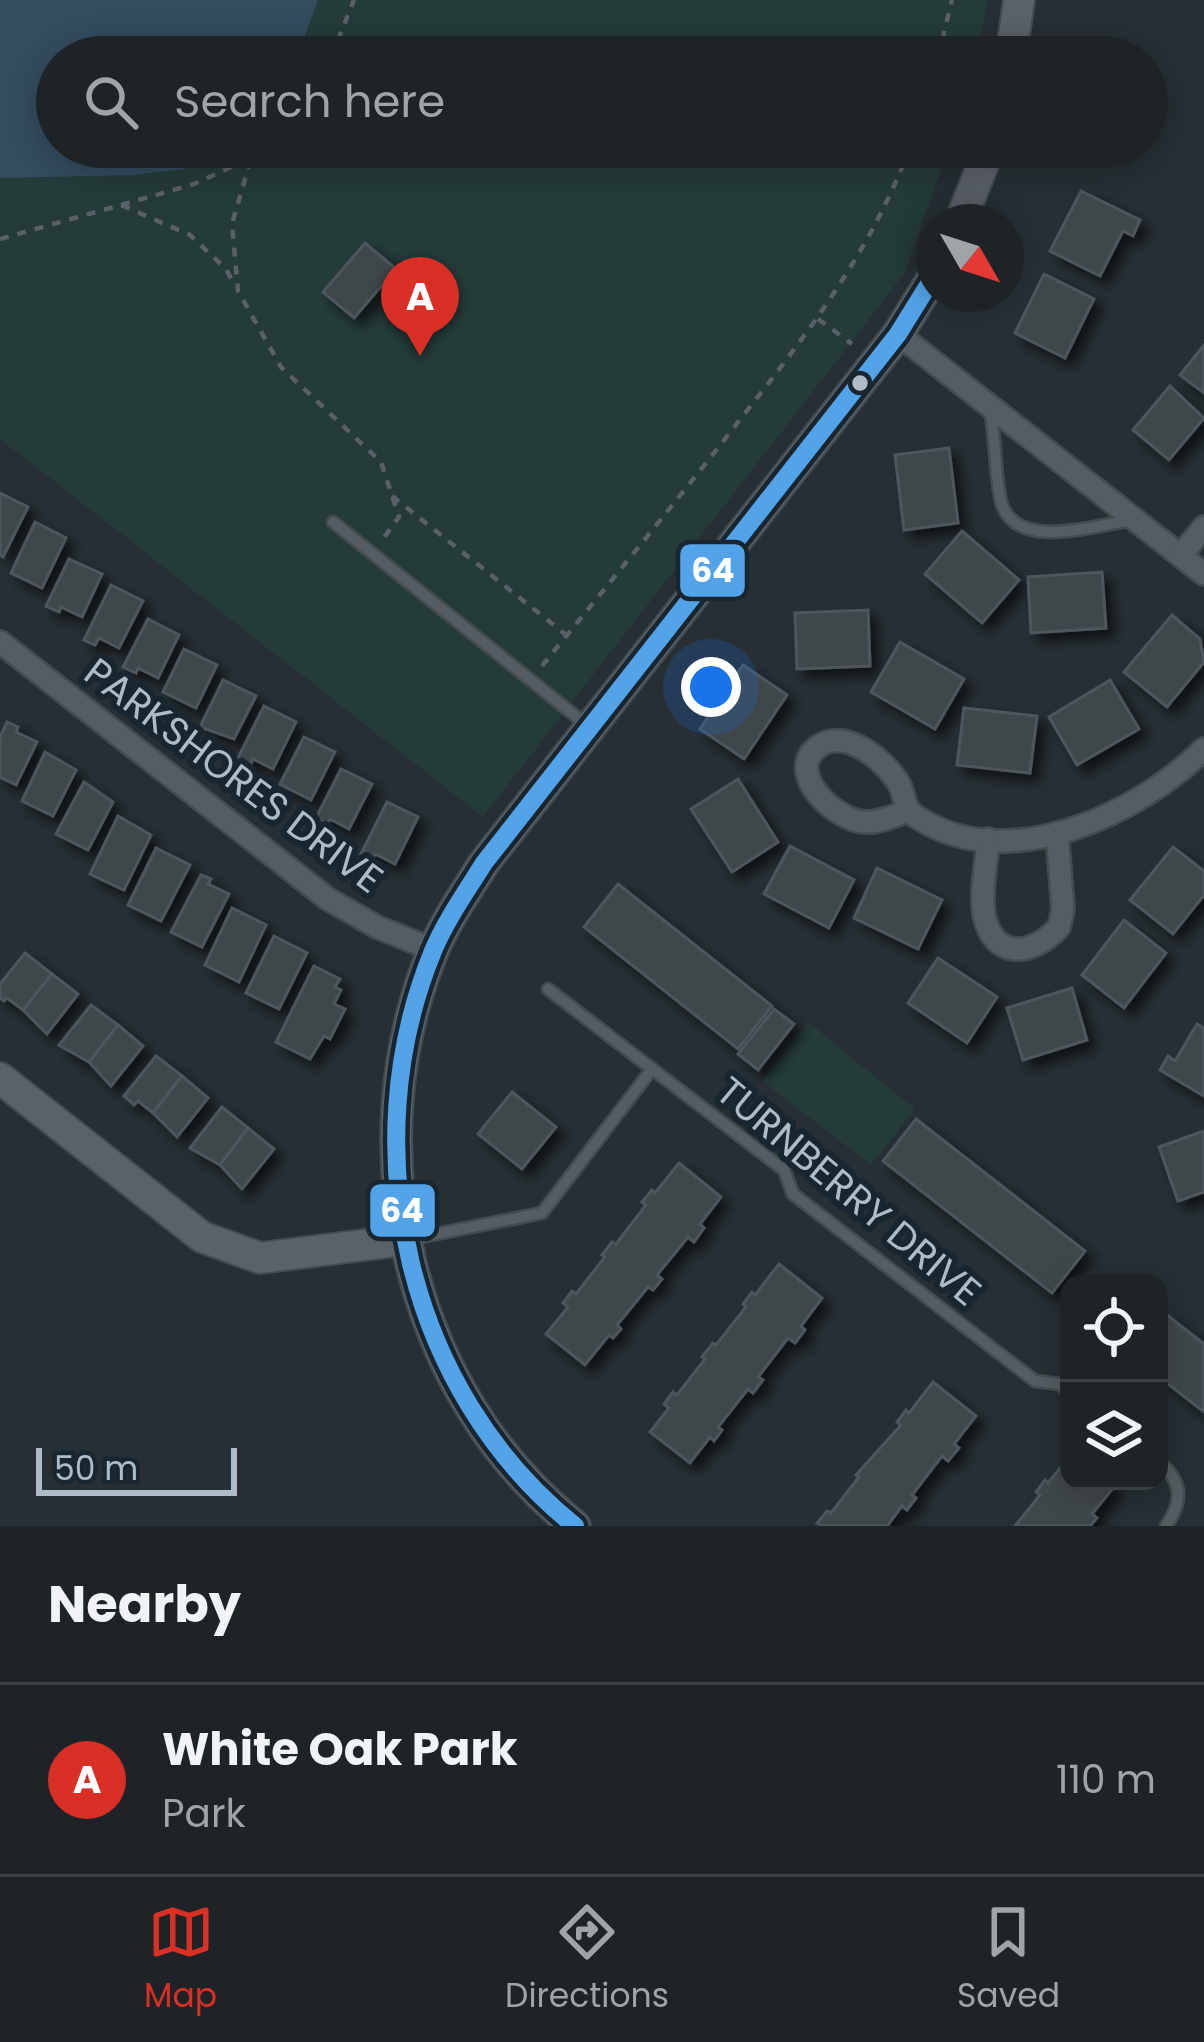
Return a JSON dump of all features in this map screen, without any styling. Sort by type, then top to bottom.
[{"type":"main road","points":[[1014,36],[1019,0]]},
{"type":"main road","points":[[967,204],[982,168]]},
{"type":"main road","points":[[574,1526],[509,1461],[475,1415],[431,1335],[399,1205],[397,1114],[409,1025],[434,950],[484,863],[916,305]]},
{"type":"main road","points":[[0,1078],[202,1237],[260,1258],[404,1240]]},
{"type":"street","points":[[898,334],[1204,574]]},
{"type":"street","points":[[1181,555],[1204,526]]},
{"type":"street","name":"PARKSHORES DRIVE","points":[[0,642],[328,899],[377,928],[434,950]]},
{"type":"street","points":[[908,811],[860,822],[837,813],[819,799],[810,780],[807,764],[815,748],[832,740],[849,741],[899,784],[908,811],[951,833],[988,839],[1057,833],[1135,805],[1204,749]]},
{"type":"street","points":[[988,839],[983,910],[989,931],[1012,952],[1031,949],[1059,927],[1063,909],[1057,833]]},
{"type":"lane","points":[[990,407],[998,442],[1002,504],[1011,518],[1026,529],[1062,532],[1135,520]]},
{"type":"lane","points":[[334,522],[590,728]]},
{"type":"lane","name":"TURNBERRY DRIVE","points":[[548,989],[784,1170],[793,1194],[1035,1381],[1060,1385]]},
{"type":"lane","points":[[404,1240],[542,1213],[652,1069]]},
{"type":"lane","points":[[1166,1526],[1178,1505],[1179,1490],[1168,1469]]},
{"type":"path","points":[[339,36],[354,0]]},
{"type":"path","points":[[943,36],[952,0]]},
{"type":"path","points":[[0,239],[194,184],[229,168]]},
{"type":"path","points":[[238,291],[232,224],[248,168]]},
{"type":"path","points":[[531,680],[818,319],[845,281],[902,168]]},
{"type":"path","points":[[121,205],[190,235],[226,269],[281,367],[381,462],[399,517],[373,553]]},
{"type":"path","points":[[818,319],[854,345]]},
{"type":"path","points":[[392,496],[567,635]]},
{"type":"green space","points":[[0,0],[988,0],[980,36],[36,36],[36,168],[942,168],[929,204],[916,204],[916,240],[904,274],[483,817],[0,439]]},
{"type":"green space","points":[[808,1022],[915,1109],[871,1165],[762,1081]]},
{"type":"water","points":[[0,0],[318,0],[305,36],[36,36],[36,168],[186,168],[133,175],[0,178]]},
{"type":"building","points":[[1081,191],[1140,220],[1133,236],[1123,231],[1100,276],[1050,251]]},
{"type":"building","points":[[365,243],[396,269],[354,318],[323,292]]},
{"type":"building","points":[[1044,274],[1094,299],[1065,358],[1015,333]]},
{"type":"building","points":[[1204,345],[1204,393],[1180,375]]},
{"type":"building","points":[[1170,386],[1204,418],[1169,460],[1133,430]]},
{"type":"building","points":[[949,448],[958,523],[904,530],[895,455]]},
{"type":"building","points":[[0,493],[28,507],[3,557],[0,555]]},
{"type":"building","points":[[35,522],[66,538],[42,588],[11,573]]},
{"type":"building","points":[[962,531],[1019,580],[982,623],[925,574]]},
{"type":"building","points":[[69,559],[102,574],[82,617],[46,606]]},
{"type":"building","points":[[1102,572],[1106,628],[1031,633],[1028,577]]},
{"type":"building","points":[[111,585],[143,601],[119,648],[99,638],[95,645],[84,640]]},
{"type":"building","points":[[868,610],[870,666],[797,669],[795,613]]},
{"type":"building","points":[[1172,615],[1200,639],[1204,662],[1167,707],[1124,672]]},
{"type":"building","points":[[148,619],[179,635],[158,678],[123,667]]},
{"type":"building","points":[[900,642],[964,679],[935,729],[871,692]]},
{"type":"building","points":[[184,649],[217,665],[196,708],[163,692]]},
{"type":"building","points":[[743,665],[787,695],[744,759],[700,729]]},
{"type":"building","points":[[223,680],[256,696],[234,739],[200,727]]},
{"type":"building","points":[[1110,680],[1139,729],[1077,765],[1049,717]]},
{"type":"building","points":[[264,706],[296,722],[273,769],[238,758]]},
{"type":"building","points":[[964,708],[1037,716],[1030,773],[957,765]]},
{"type":"building","points":[[7,722],[37,742],[16,785],[0,777],[0,737]]},
{"type":"building","points":[[304,737],[335,752],[311,800],[280,784]]},
{"type":"building","points":[[45,752],[76,770],[53,816],[22,801]]},
{"type":"building","points":[[341,769],[372,784],[349,829],[316,818]]},
{"type":"building","points":[[738,779],[778,842],[732,872],[691,809]]},
{"type":"building","points":[[84,782],[113,802],[88,850],[56,834]]},
{"type":"building","points":[[387,802],[418,817],[395,864],[375,854],[372,859],[361,854]]},
{"type":"building","points":[[118,816],[151,835],[124,890],[90,874]]},
{"type":"building","points":[[790,846],[854,880],[829,928],[764,894]]},
{"type":"building","points":[[1173,847],[1204,871],[1204,895],[1173,934],[1130,900]]},
{"type":"building","points":[[156,848],[190,865],[161,921],[128,905]]},
{"type":"building","points":[[877,868],[942,900],[918,949],[854,918]]},
{"type":"building","points":[[201,875],[229,894],[202,947],[171,932]]},
{"type":"building","points":[[618,884],[772,1006],[738,1049],[584,927]]},
{"type":"building","points":[[232,908],[266,925],[239,982],[205,965]]},
{"type":"building","points":[[1124,920],[1166,953],[1124,1008],[1082,975]]},
{"type":"building","points":[[274,936],[307,953],[279,1009],[246,993]]},
{"type":"building","points":[[25,953],[52,974],[23,1010],[0,998],[0,984]]},
{"type":"building","points":[[938,958],[997,997],[967,1043],[908,1003]]},
{"type":"building","points":[[314,966],[340,979],[334,1004],[345,1009],[330,1039],[324,1036],[310,1059],[276,1042]]},
{"type":"building","points":[[52,974],[78,994],[47,1034],[23,1010]]},
{"type":"building","points":[[1072,988],[1087,1040],[1023,1060],[1007,1008]]},
{"type":"building","points":[[91,1005],[118,1025],[89,1062],[59,1045]]},
{"type":"building","points":[[774,1009],[794,1024],[758,1070],[738,1054]]},
{"type":"building","points":[[1197,1024],[1204,1028],[1204,1096],[1160,1070],[1168,1056],[1175,1061]]},
{"type":"building","points":[[118,1025],[143,1046],[111,1086],[89,1062]]},
{"type":"building","points":[[156,1056],[182,1076],[153,1113],[124,1096]]},
{"type":"building","points":[[182,1076],[208,1098],[177,1137],[153,1113]]},
{"type":"building","points":[[512,1092],[556,1127],[522,1169],[478,1134]]},
{"type":"building","points":[[222,1107],[248,1128],[220,1165],[190,1148]]},
{"type":"building","points":[[916,1119],[1085,1251],[1067,1274],[1060,1274],[1052,1293],[883,1161]]},
{"type":"building","points":[[248,1128],[274,1149],[242,1189],[220,1165]]},
{"type":"building","points":[[1204,1131],[1204,1192],[1178,1201],[1159,1147]]},
{"type":"building","points":[[679,1163],[721,1197],[700,1224],[704,1228],[694,1242],[688,1237],[657,1275],[662,1279],[653,1290],[648,1287],[617,1325],[621,1329],[613,1338],[609,1335],[585,1365],[546,1334],[568,1307],[563,1303],[572,1291],[576,1294],[612,1242],[616,1244],[646,1205],[642,1202]]},
{"type":"building","points":[[779,1264],[822,1298],[801,1326],[805,1330],[795,1343],[788,1338],[758,1377],[763,1380],[753,1393],[748,1389],[718,1427],[722,1430],[714,1441],[710,1437],[690,1463],[650,1432],[669,1408],[664,1404],[673,1392],[677,1395],[705,1359],[702,1357],[746,1307],[743,1304],[752,1292],[755,1295]]},
{"type":"building","points":[[1168,1316],[1204,1344],[1204,1412],[1168,1384]]},
{"type":"building","points":[[933,1382],[976,1416],[954,1444],[959,1448],[948,1461],[942,1456],[912,1495],[916,1498],[907,1510],[902,1506],[887,1526],[817,1523],[827,1511],[831,1513],[859,1477],[856,1475],[901,1425],[897,1422],[906,1410],[909,1413]]},
{"type":"building","points":[[1060,1468],[1060,1490],[1112,1490],[1092,1514],[1097,1518],[1090,1526],[1015,1526],[1040,1495],[1036,1492],[1045,1480],[1048,1483]]},
{"type":"transit line","name":"64","points":[[575,1526],[517,1471],[471,1407],[435,1337],[411,1262],[398,1184],[397,1105],[409,1027],[438,940],[484,863],[916,305]]},
{"type":"place","name":"White Oak Park","points":[[420,356]]}]
